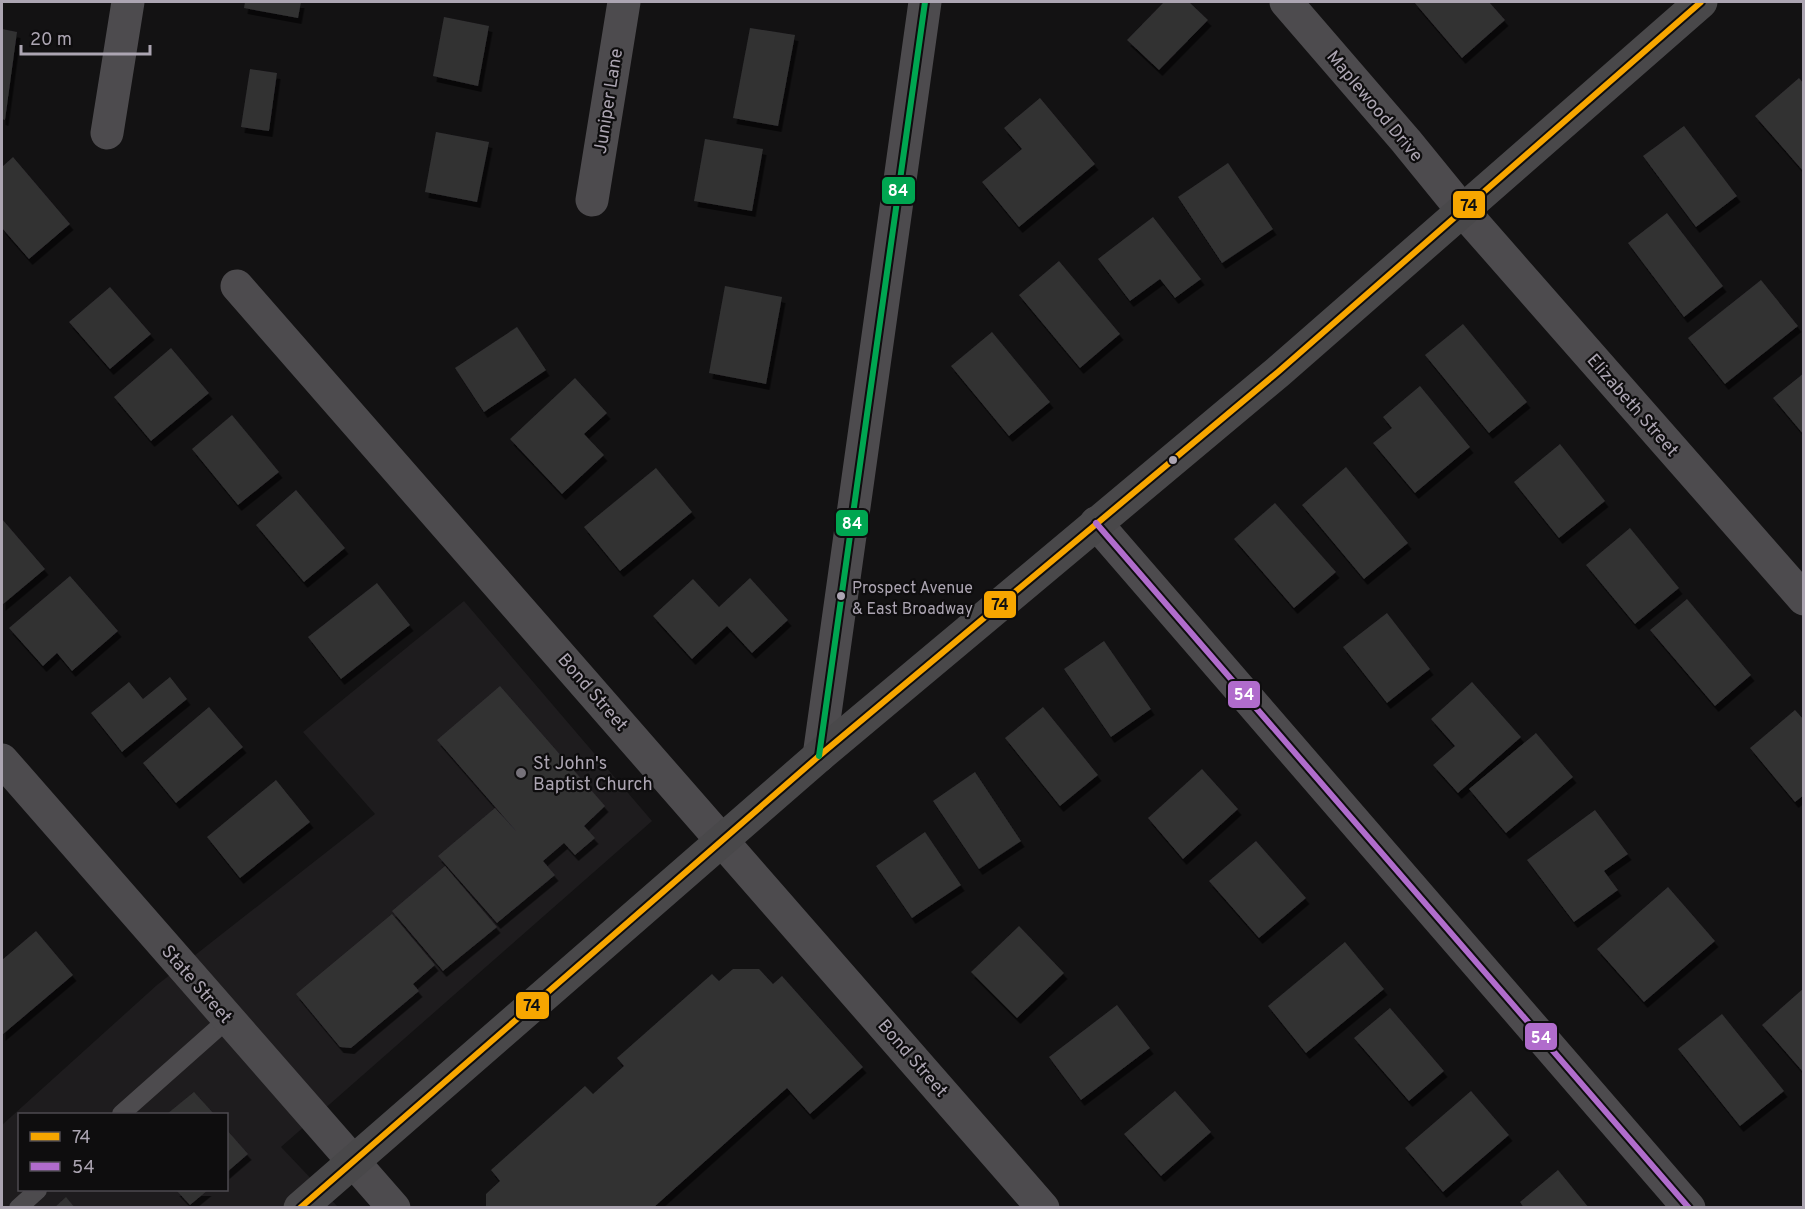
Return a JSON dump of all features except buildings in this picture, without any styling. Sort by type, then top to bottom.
[{"type":"main road","points":[[300,1208],[819,756],[1278,372],[1701,2]]},
{"type":"street","points":[[107,133],[128,2]]},
{"type":"street","name":"Juniper Lane","points":[[592,200],[624,2]]},
{"type":"street","points":[[819,756],[925,2]]},
{"type":"street","name":"Maplewood Drive","points":[[1286,2],[1399,132],[1463,211]]},
{"type":"street","name":"Elizabeth Street","points":[[1463,211],[1803,599]]},
{"type":"street","name":"Bond Street","points":[[237,286],[1043,1208]]},
{"type":"street","points":[[1096,523],[1689,1208]]},
{"type":"street","name":"State Street","points":[[2,760],[394,1208]]},
{"type":"lane","points":[[123,1113],[228,1019]]},
{"type":"lane","points":[[18,1208],[37,1191]]},
{"type":"shaded area","points":[[464,601],[652,821],[281,1147],[338,1207],[2,1207],[2,1125],[157,985],[375,814],[303,732]]},
{"type":"transit line","name":"84","points":[[819,756],[925,2]]},
{"type":"transit line","name":"74","points":[[300,1208],[819,756],[1278,372],[1701,2]]},
{"type":"transit line","name":"54","points":[[1096,523],[1689,1208]]},
{"type":"place","name":"Prospect Avenue & East Broadway","points":[[841,596]]},
{"type":"place","name":"St John's Baptist Church","points":[[521,773]]}]
